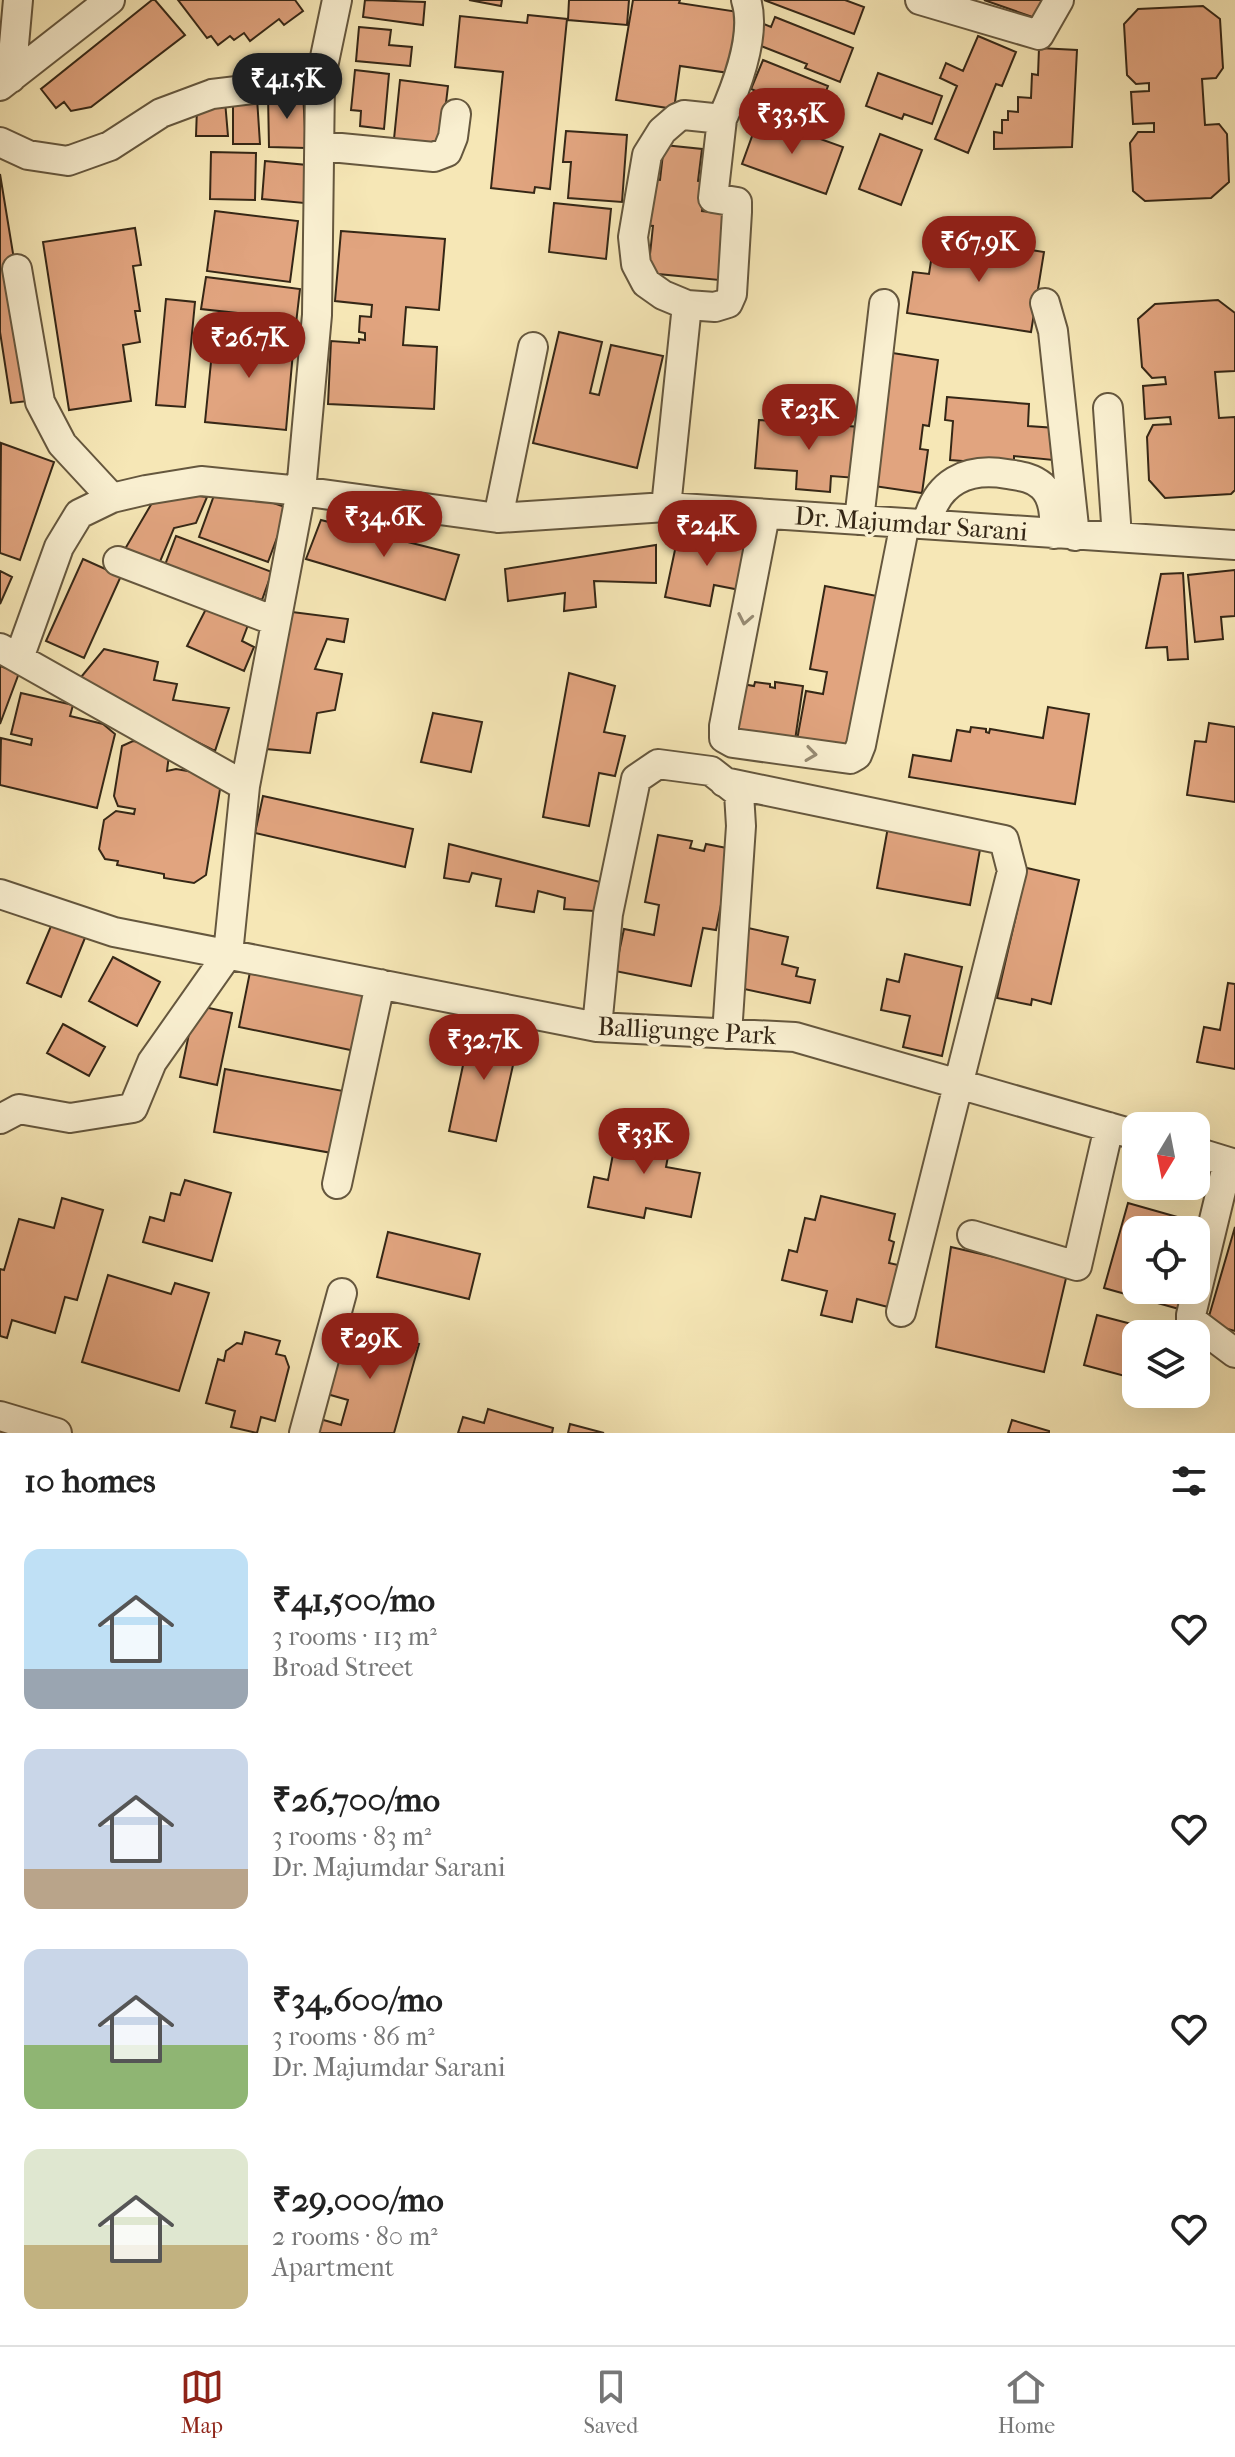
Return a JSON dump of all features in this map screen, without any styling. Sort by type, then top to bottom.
[{"type":"street","points":[[5,82],[18,0]]},
{"type":"street","points":[[5,82],[110,0]]},
{"type":"street","points":[[0,1119],[19,1109],[70,1118],[133,1108],[152,1062],[228,954],[245,786],[301,491],[317,315],[320,81],[337,0]]},
{"type":"street","points":[[727,108],[677,118],[662,131],[647,155],[633,237],[636,264],[646,283],[663,295],[687,305],[715,307],[728,303],[732,294],[737,202],[713,198],[727,108],[741,70],[749,18],[746,0]]},
{"type":"street","points":[[920,0],[1039,35],[1059,0]]},
{"type":"street","points":[[0,142],[28,155],[68,161],[110,146],[161,113],[212,94],[320,81]]},
{"type":"street","points":[[320,146],[434,157],[447,152],[456,114]]},
{"type":"street","points":[[17,269],[40,402],[62,444],[112,498]]},
{"type":"street","points":[[1045,303],[1053,331],[1065,535]]},
{"type":"street","points":[[859,520],[884,304]]},
{"type":"street","points":[[666,507],[687,305]]},
{"type":"street","points":[[498,518],[533,347]]},
{"type":"street","points":[[1108,408],[1117,537]]},
{"type":"street","points":[[765,515],[724,738],[733,743],[850,759],[857,755],[861,745],[916,524],[940,492],[962,475],[993,471],[1026,477],[1043,487],[1065,535]]},
{"type":"street","name":"Dr. Majumdar Sarani","points":[[10,653],[59,547],[79,514],[112,498],[201,481],[301,491],[498,518],[666,507],[1235,545]]},
{"type":"street","points":[[118,561],[275,621]]},
{"type":"street","points":[[10,653],[245,786]]},
{"type":"street","points":[[597,1027],[608,914],[636,779],[658,764],[711,771],[739,793],[741,826],[727,1034]]},
{"type":"street","points":[[724,782],[1004,840],[1012,871],[901,1312]]},
{"type":"street","name":"Balligunge Park","points":[[0,894],[114,932],[597,1027],[795,1037],[1122,1131]]},
{"type":"street","points":[[337,1184],[380,984]]},
{"type":"street","points":[[972,1235],[1077,1266],[1122,1134]]},
{"type":"street","points":[[1210,1156],[1232,1163],[1191,1320],[1235,1353]]},
{"type":"street","points":[[304,1433],[342,1293]]},
{"type":"street","points":[[0,1416],[57,1433]]},
{"type":"building","points":[[152,0],[185,35],[91,107],[71,111],[64,102],[56,108],[41,89]]},
{"type":"building","points":[[178,0],[295,0],[303,11],[284,25],[279,19],[250,41],[244,33],[234,40],[230,36],[218,45],[211,36],[207,38]]},
{"type":"building","points":[[365,0],[425,2],[423,25],[363,17]]},
{"type":"building","points":[[469,0],[502,0],[501,6]]},
{"type":"building","points":[[569,0],[629,0],[627,25],[568,20]]},
{"type":"building","points":[[633,0],[680,0],[679,3],[745,13],[736,74],[680,66],[674,109],[616,100]]},
{"type":"building","points":[[764,0],[845,0],[864,7],[854,34]]},
{"type":"building","points":[[984,0],[1048,0],[1041,20]]},
{"type":"building","points":[[1203,6],[1220,19],[1223,68],[1216,78],[1202,79],[1205,125],[1219,124],[1227,134],[1229,182],[1211,198],[1145,201],[1133,191],[1130,143],[1138,132],[1154,132],[1154,123],[1133,124],[1131,92],[1149,91],[1149,83],[1136,84],[1127,75],[1124,24],[1138,9]]},
{"type":"building","points":[[528,15],[567,19],[550,189],[535,187],[534,193],[491,188],[503,72],[455,67],[460,16],[527,23]]},
{"type":"building","points":[[775,17],[853,48],[840,82],[805,68],[807,64],[756,44],[764,24],[771,27]]},
{"type":"building","points":[[359,27],[391,30],[389,45],[412,47],[410,66],[356,61]]},
{"type":"building","points":[[978,36],[1016,52],[1002,86],[996,84],[968,153],[935,139],[957,86],[940,78],[946,63],[963,71]]},
{"type":"building","points":[[1039,48],[1077,50],[1072,147],[994,149],[994,132],[1002,133],[1002,120],[1008,120],[1008,111],[1018,112],[1018,97],[1031,98],[1032,74],[1038,75]]},
{"type":"building","points":[[763,60],[828,86],[816,116],[751,89]]},
{"type":"building","points":[[355,70],[389,74],[384,129],[360,126],[361,111],[351,110]]},
{"type":"building","points":[[878,73],[942,96],[932,124],[904,114],[902,119],[866,106]]},
{"type":"building","points":[[400,80],[448,86],[441,145],[394,139]]},
{"type":"building","points":[[303,92],[306,148],[269,147],[268,95]]},
{"type":"building","points":[[233,98],[257,98],[260,144],[233,144]]},
{"type":"building","points":[[225,101],[228,136],[196,136],[197,108]]},
{"type":"building","points":[[759,117],[843,147],[826,194],[742,164]]},
{"type":"building","points":[[566,131],[627,135],[622,202],[568,198],[571,162],[563,162]]},
{"type":"building","points":[[880,134],[922,150],[901,205],[859,189]]},
{"type":"building","points":[[664,145],[702,149],[698,181],[705,182],[702,211],[727,214],[719,280],[648,273],[653,226],[643,225],[647,179],[660,180]]},
{"type":"building","points":[[211,152],[256,153],[255,200],[210,199]]},
{"type":"building","points":[[265,161],[307,165],[304,203],[262,199]]},
{"type":"building","points":[[0,174],[37,400],[11,403],[0,332]]},
{"type":"building","points":[[554,203],[611,209],[606,259],[549,252]]},
{"type":"building","points":[[215,211],[298,221],[290,282],[207,271]]},
{"type":"building","points":[[135,228],[141,265],[133,266],[140,311],[135,311],[140,342],[123,345],[131,401],[69,410],[43,242]]},
{"type":"building","points":[[341,231],[445,239],[439,310],[406,307],[403,345],[437,347],[434,409],[328,404],[331,341],[359,343],[359,339],[365,340],[365,333],[359,332],[360,316],[371,317],[372,305],[335,301]]},
{"type":"building","points":[[935,235],[1044,252],[1031,332],[907,313],[913,272],[929,274]]},
{"type":"building","points":[[206,277],[300,289],[295,332],[245,326],[246,314],[201,309]]},
{"type":"building","points":[[166,299],[195,302],[185,407],[156,405]]},
{"type":"building","points":[[1218,300],[1235,313],[1235,371],[1215,372],[1219,418],[1235,417],[1235,490],[1231,494],[1165,498],[1149,480],[1147,437],[1153,425],[1171,424],[1170,417],[1145,419],[1143,386],[1166,384],[1165,377],[1152,378],[1142,367],[1138,319],[1155,304]]},
{"type":"building","points":[[215,322],[229,323],[228,334],[294,341],[286,430],[205,422]]},
{"type":"building","points":[[559,332],[602,342],[590,393],[599,395],[611,345],[663,356],[637,468],[533,443]]},
{"type":"building","points":[[886,352],[938,360],[929,426],[923,425],[920,449],[928,450],[922,493],[867,485]]},
{"type":"building","points":[[947,397],[1029,404],[1028,426],[1056,428],[1053,460],[1014,456],[1014,465],[950,460],[953,421],[945,420]]},
{"type":"building","points":[[759,420],[861,427],[857,478],[831,476],[830,492],[796,489],[797,471],[755,468]]},
{"type":"building","points":[[1,443],[54,462],[20,560],[0,553]]},
{"type":"building","points":[[217,487],[288,508],[268,562],[199,537]]},
{"type":"building","points":[[159,491],[207,497],[196,523],[174,528],[159,564],[125,549]]},
{"type":"building","points":[[321,520],[459,555],[445,600],[306,559]]},
{"type":"building","points":[[679,531],[755,547],[745,591],[714,585],[710,606],[665,597]]},
{"type":"building","points":[[176,536],[272,572],[262,600],[165,565]]},
{"type":"building","points":[[656,545],[656,583],[594,581],[596,607],[564,611],[565,593],[508,601],[505,569]]},
{"type":"building","points":[[83,559],[121,576],[84,658],[46,641]]},
{"type":"building","points":[[1235,570],[1235,616],[1221,617],[1223,639],[1195,642],[1188,575]]},
{"type":"building","points":[[0,571],[12,577],[0,604]]},
{"type":"building","points":[[1183,573],[1188,659],[1168,660],[1167,647],[1146,648],[1161,574]]},
{"type":"building","points":[[825,586],[877,596],[849,750],[797,740],[806,691],[823,694],[827,672],[810,669]]},
{"type":"building","points":[[207,607],[248,625],[242,641],[254,647],[244,671],[187,646]]},
{"type":"building","points":[[292,612],[348,619],[344,642],[327,639],[315,669],[342,674],[335,710],[317,713],[310,753],[266,749]]},
{"type":"building","points":[[104,649],[158,662],[154,680],[177,684],[173,700],[229,708],[215,751],[77,682]]},
{"type":"building","points":[[0,666],[19,673],[0,724]]},
{"type":"building","points":[[569,673],[615,686],[604,732],[625,736],[615,776],[599,773],[589,826],[543,817]]},
{"type":"building","points":[[755,682],[775,688],[775,682],[803,686],[794,747],[728,735],[742,684],[754,686]]},
{"type":"building","points":[[21,693],[73,705],[70,716],[103,724],[115,734],[97,808],[0,785],[1,738],[31,745],[32,739],[11,734]]},
{"type":"building","points":[[1048,707],[1089,714],[1075,804],[909,777],[913,755],[951,761],[957,730],[970,732],[971,727],[986,729],[989,733],[990,729],[1043,738]]},
{"type":"building","points":[[433,713],[482,722],[471,772],[421,762]]},
{"type":"building","points":[[1209,723],[1235,727],[1235,802],[1187,795],[1195,741],[1206,742]]},
{"type":"building","points":[[133,741],[151,744],[157,752],[169,755],[167,771],[176,769],[222,777],[206,875],[194,883],[117,865],[118,861],[105,859],[99,849],[104,820],[116,811],[134,814],[135,809],[118,806],[114,796],[122,746]]},
{"type":"building","points":[[263,796],[413,829],[405,867],[255,833]]},
{"type":"building","points":[[888,827],[981,844],[970,905],[877,888]]},
{"type":"building","points":[[658,835],[692,841],[690,848],[704,851],[706,844],[732,849],[716,930],[703,928],[691,986],[615,971],[624,929],[654,935],[659,905],[645,902]]},
{"type":"building","points":[[449,844],[600,882],[594,911],[564,909],[565,898],[538,891],[534,912],[496,906],[501,879],[472,873],[469,882],[444,878]]},
{"type":"building","points":[[1027,868],[1079,880],[1051,1004],[1032,999],[1031,1005],[997,998]]},
{"type":"building","points":[[54,919],[87,933],[61,997],[27,983]]},
{"type":"building","points":[[748,928],[788,937],[782,964],[798,968],[796,976],[815,980],[810,1003],[735,987]]},
{"type":"building","points":[[905,954],[962,967],[942,1056],[903,1047],[910,1016],[881,1010],[887,979],[899,982]]},
{"type":"building","points":[[113,957],[160,982],[137,1026],[89,1001]]},
{"type":"building","points":[[252,962],[378,988],[365,1053],[239,1027]]},
{"type":"building","points":[[1228,983],[1235,984],[1235,1069],[1197,1062],[1204,1027],[1220,1030]]},
{"type":"building","points":[[195,1005],[232,1013],[217,1085],[180,1077]]},
{"type":"building","points":[[472,1023],[520,1034],[496,1141],[449,1131]]},
{"type":"building","points":[[63,1024],[105,1047],[89,1076],[47,1053]]},
{"type":"building","points":[[225,1069],[354,1093],[343,1155],[214,1132]]},
{"type":"building","points":[[620,1118],[663,1127],[661,1138],[671,1140],[666,1167],[700,1173],[691,1217],[646,1208],[644,1218],[588,1207],[594,1177],[608,1180]]},
{"type":"building","points":[[185,1180],[231,1193],[212,1261],[143,1242],[150,1217],[164,1221],[171,1193],[180,1195]]},
{"type":"building","points":[[821,1196],[895,1214],[889,1240],[894,1242],[889,1263],[898,1265],[888,1307],[857,1299],[852,1322],[821,1315],[827,1291],[782,1280],[789,1250],[797,1252],[805,1218],[815,1220]]},
{"type":"building","points":[[62,1198],[103,1210],[77,1300],[65,1297],[55,1333],[12,1320],[7,1338],[0,1336],[0,1269],[4,1270],[19,1219],[54,1228]]},
{"type":"building","points":[[1128,1203],[1174,1216],[1124,1216]]},
{"type":"building","points":[[1122,1224],[1122,1293],[1104,1288]]},
{"type":"building","points":[[1235,1227],[1235,1331],[1210,1324],[1208,1320]]},
{"type":"building","points":[[388,1232],[480,1254],[469,1299],[377,1277]]},
{"type":"building","points":[[951,1247],[1067,1274],[1044,1372],[936,1347]]},
{"type":"building","points":[[108,1275],[171,1294],[175,1283],[209,1293],[179,1391],[82,1362]]},
{"type":"building","points":[[1161,1304],[1188,1304],[1186,1311]]},
{"type":"building","points":[[1097,1315],[1122,1322],[1122,1375],[1084,1365]]},
{"type":"building","points":[[346,1325],[419,1344],[394,1433],[316,1433],[320,1419],[341,1425],[348,1400],[327,1394]]},
{"type":"building","points":[[245,1332],[280,1341],[276,1354],[285,1356],[289,1367],[275,1421],[261,1417],[257,1433],[231,1427],[235,1411],[206,1403],[218,1359],[224,1361],[226,1351],[237,1343],[242,1344]]},
{"type":"building","points":[[488,1409],[553,1428],[552,1433],[458,1433],[463,1417],[484,1423]]},
{"type":"building","points":[[1012,1420],[1049,1431],[1049,1433],[1008,1433]]},
{"type":"building","points":[[570,1424],[604,1433],[568,1433]]}]
